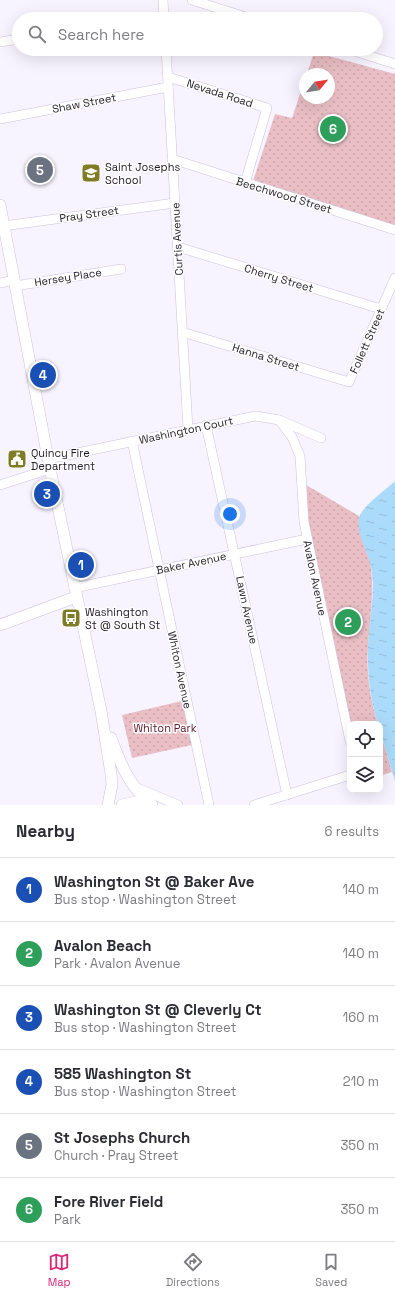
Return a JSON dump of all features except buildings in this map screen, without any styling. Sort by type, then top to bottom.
[{"type":"main road","points":[[0,205],[49,464],[101,711],[112,785],[108,805]]},
{"type":"main road","points":[[0,625],[75,593]]},
{"type":"main road","points":[[101,711],[120,764],[138,794],[151,805]]},
{"type":"main road","points":[[122,805],[136,802],[151,805]]},
{"type":"street","points":[[163,0],[164,12]]},
{"type":"street","points":[[192,0],[230,12]]},
{"type":"street","points":[[0,42],[12,40]]},
{"type":"street","name":"Curtis Avenue","points":[[166,56],[188,429]]},
{"type":"street","points":[[370,56],[395,64]]},
{"type":"street","name":"Nevada Road","points":[[168,77],[267,108],[245,183]]},
{"type":"street","name":"Shaw Street","points":[[0,119],[168,87]]},
{"type":"street","name":"Beechwood Street","points":[[172,159],[395,230]]},
{"type":"street","name":"Pray Street","points":[[3,226],[175,203]]},
{"type":"street","name":"Cherry Street","points":[[178,247],[381,309]]},
{"type":"street","name":"Hersey Place","points":[[0,283],[14,283],[121,269]]},
{"type":"street","name":"Follett Street","points":[[349,382],[395,278]]},
{"type":"street","name":"Hanna Street","points":[[182,332],[349,382]]},
{"type":"street","name":"Washington Court","points":[[0,485],[49,464],[132,441],[256,416],[279,420],[321,438]]},
{"type":"street","name":"Avalon Avenue","points":[[279,420],[292,437],[300,456],[301,493],[307,539],[347,727]]},
{"type":"street","name":"Lawn Avenue","points":[[206,425],[287,795]]},
{"type":"street","name":"Whiton Avenue","points":[[132,441],[209,805]]},
{"type":"street","name":"Baker Avenue","points":[[75,593],[159,570],[307,539]]},
{"type":"street","points":[[254,805],[347,776]]},
{"type":"street","points":[[132,786],[178,805]]},
{"type":"green space","points":[[313,56],[329,56],[395,74],[395,226],[253,181],[275,114],[292,118],[299,97],[299,104],[335,104],[335,68],[309,68]]},
{"type":"green space","points":[[301,482],[359,516],[360,531],[370,562],[372,598],[368,645],[368,675],[377,721],[347,721],[347,725]]},
{"type":"green space","name":"Whiton Park","points":[[182,701],[192,745],[132,758],[122,715]]},
{"type":"green space","points":[[383,741],[392,772],[383,775]]},
{"type":"water","points":[[395,481],[395,781],[383,741],[383,721],[377,721],[375,714],[368,666],[368,646],[373,587],[370,561],[359,531],[359,518],[365,508]]},
{"type":"place","name":"Fore River Field","points":[[333,129]]},
{"type":"place","name":"St Josephs Church","points":[[40,170]]},
{"type":"place","name":"Saint Josephs School","points":[[91,173]]},
{"type":"place","name":"585 Washington St","points":[[43,375]]},
{"type":"place","name":"Quincy Fire Department","points":[[17,459]]},
{"type":"place","name":"Washington St @ Cleverly Ct","points":[[47,494]]},
{"type":"place","name":"Washington St @ Baker Ave","points":[[81,565]]},
{"type":"place","name":"Washington St @ South St","points":[[71,618]]},
{"type":"place","name":"Avalon Beach","points":[[348,622]]}]
